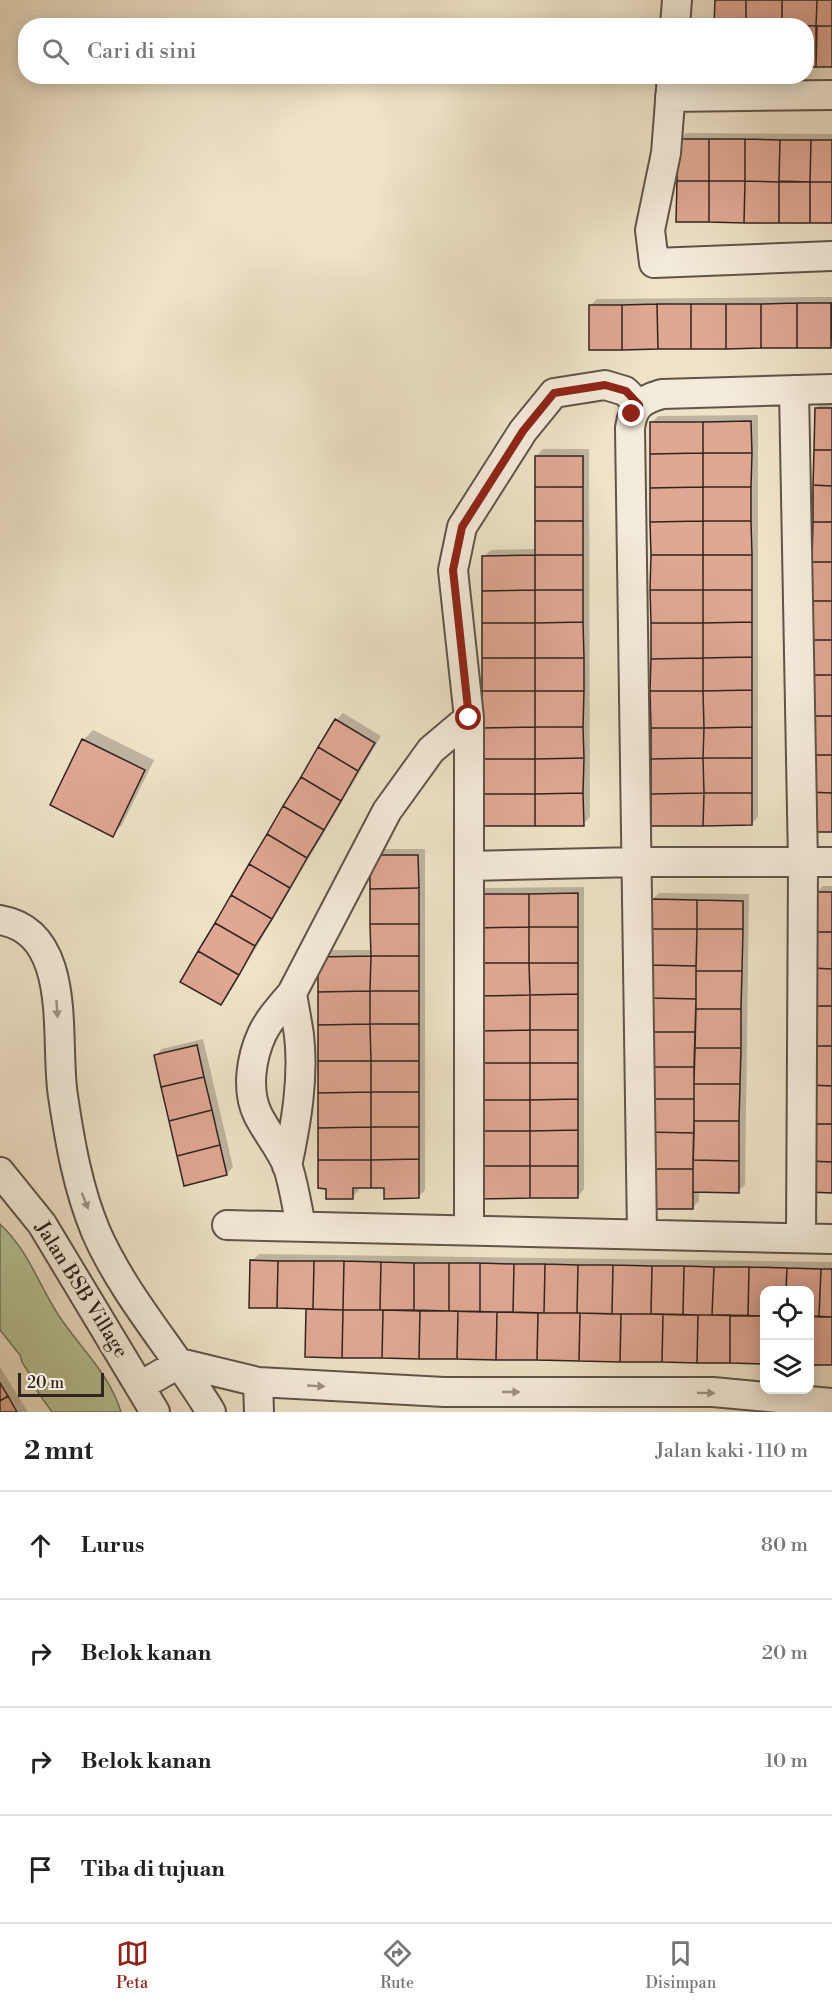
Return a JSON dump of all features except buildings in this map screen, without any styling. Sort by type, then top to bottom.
[{"type":"street","points":[[676,18],[677,0]]},
{"type":"street","points":[[832,95],[671,87],[666,153],[650,230],[654,262],[832,256]]},
{"type":"street","points":[[469,1230],[469,718],[453,570],[462,527],[523,431],[554,393],[605,385],[626,391],[639,405]]},
{"type":"street","points":[[642,1234],[630,428],[632,414],[649,398],[662,394],[832,389]]},
{"type":"street","points":[[794,390],[803,863],[801,1238]]},
{"type":"street","points":[[301,1226],[287,1166],[257,1113],[251,1093],[255,1059],[262,1035],[273,1016],[292,993],[387,811],[431,750],[469,718]]},
{"type":"street","points":[[469,866],[636,862],[832,862]]},
{"type":"street","points":[[0,920],[22,926],[34,937],[45,952],[55,980],[62,1093],[79,1187],[97,1234],[123,1283],[180,1363],[211,1412]]},
{"type":"street","points":[[287,1166],[296,1127],[300,1068],[299,1035],[292,993]]},
{"type":"street","name":"Jalan BSB Village","points":[[0,1172],[42,1224],[155,1412]]},
{"type":"street","points":[[227,1225],[832,1239]]},
{"type":"street","points":[[140,1386],[180,1363],[258,1383],[444,1392],[713,1392],[832,1403]]},
{"type":"street","points":[[258,1383],[259,1412]]},
{"type":"green space","points":[[0,1224],[26,1257],[59,1316],[102,1373],[121,1412],[52,1412],[37,1391],[20,1355],[0,1330]]},
{"type":"route","points":[[469,718],[453,570],[462,527],[523,431],[554,393],[605,385],[626,391],[639,405],[632,414]]}]
